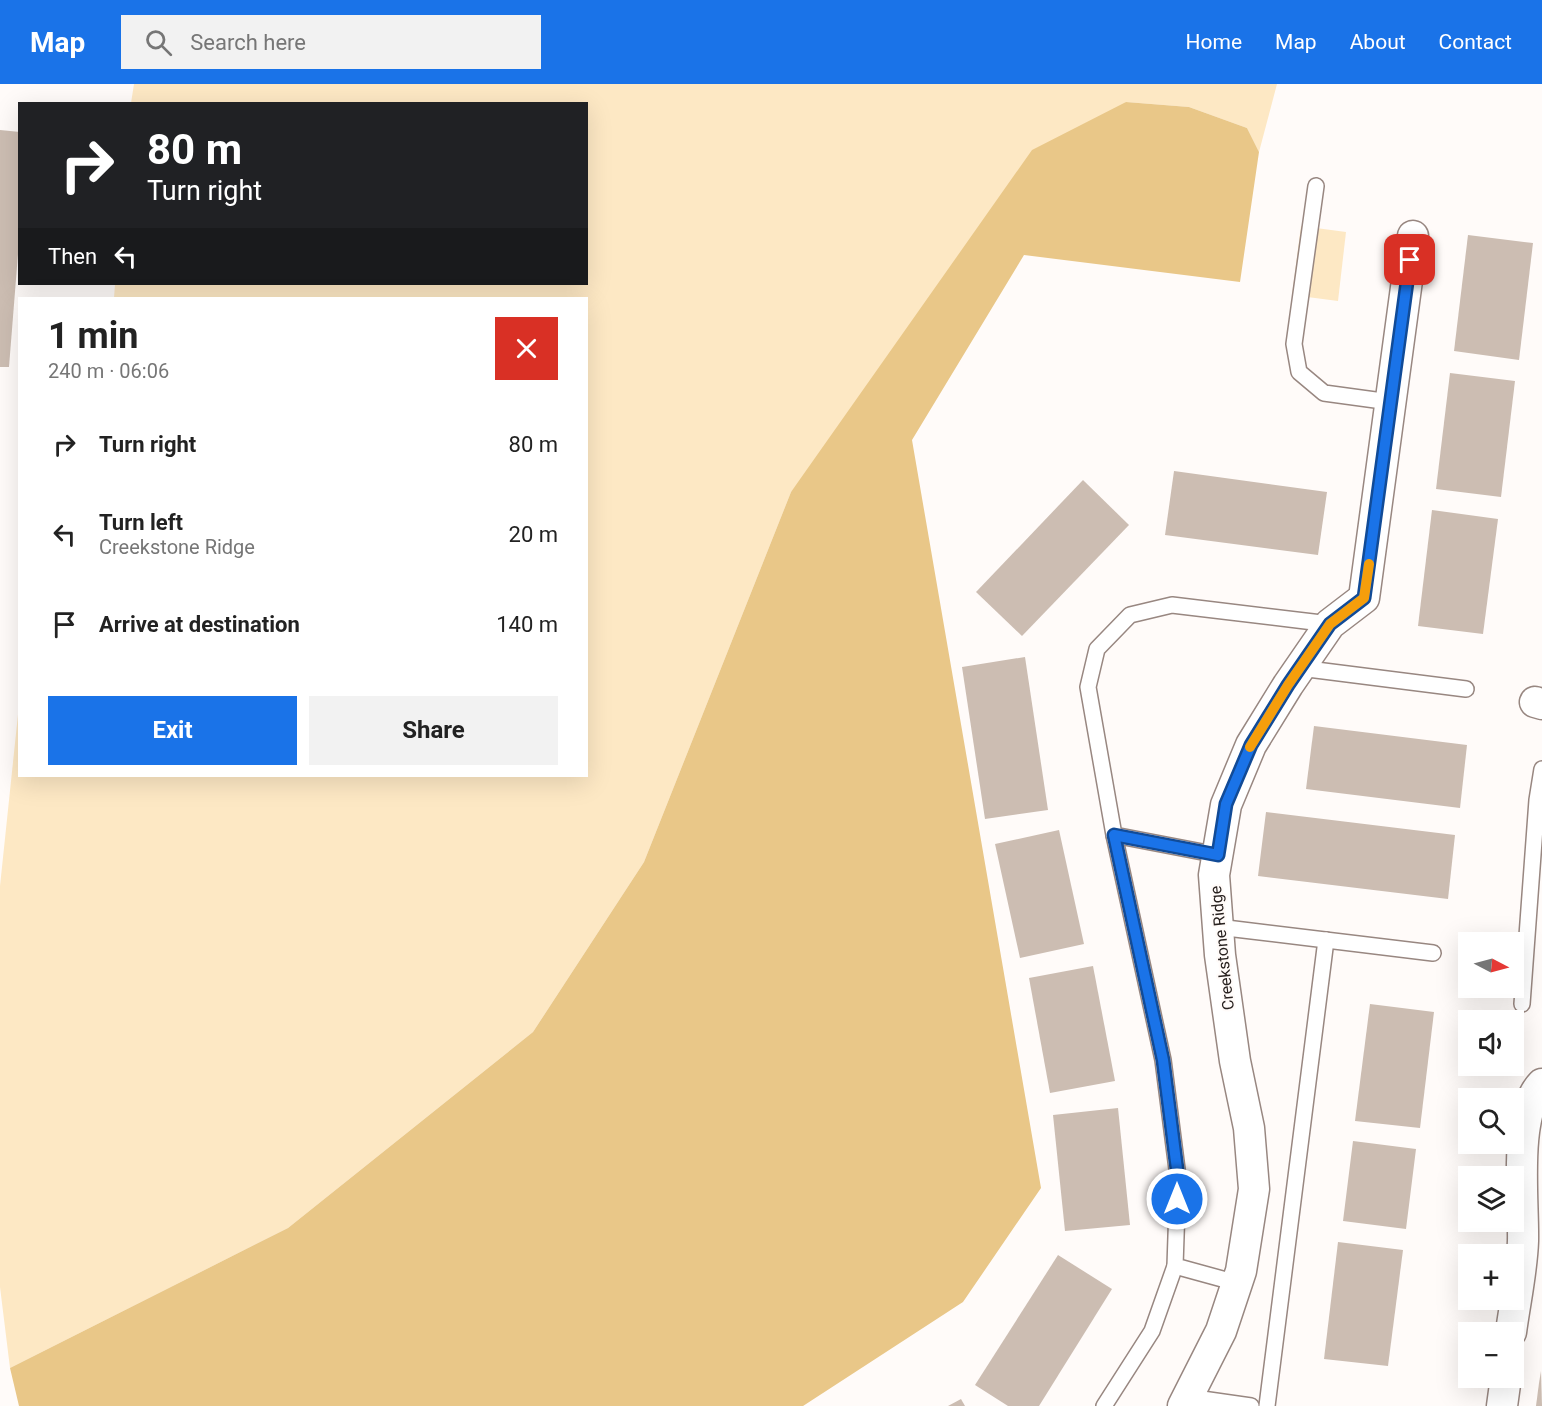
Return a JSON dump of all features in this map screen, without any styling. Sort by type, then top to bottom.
[{"type":"street","name":"Creekstone Ridge","points":[[1186,1402],[1221,1331],[1241,1271],[1254,1189],[1249,1128],[1235,1061],[1218,927],[1214,875],[1226,804],[1251,745],[1300,668],[1330,624],[1364,598],[1413,236]]},
{"type":"street","points":[[1512,1322],[1523,1242],[1522,1174],[1525,1119],[1530,1102],[1542,1084]]},
{"type":"street","points":[[1502,1406],[1504,1388]]},
{"type":"lane","points":[[1316,186],[1294,344],[1299,372],[1324,393],[1390,402]]},
{"type":"lane","points":[[1104,1406],[1152,1331],[1175,1266],[1178,1177],[1163,1060],[1114,835],[1088,687],[1097,649],[1130,615],[1172,605],[1330,624]]},
{"type":"lane","points":[[1300,668],[1466,689]]},
{"type":"lane","points":[[1522,1004],[1537,800],[1542,769]]},
{"type":"lane","points":[[1114,835],[1218,855]]},
{"type":"lane","points":[[1218,927],[1433,952]]},
{"type":"lane","points":[[1268,1406],[1326,940]]},
{"type":"lane","points":[[1175,1266],[1237,1283]]},
{"type":"lane","points":[[1186,1402],[1251,1406]]},
{"type":"shaded area","points":[[134,84],[1277,84],[1259,152],[1247,128],[1189,107],[1126,102],[791,492],[644,862],[533,1032],[288,1228],[10,1368],[0,1287],[0,886],[18,715],[18,777],[588,777],[588,297],[114,297],[115,285],[588,285],[588,102],[131,102]]},
{"type":"shaded area","points":[[1126,102],[1189,107],[1247,128],[1259,152],[1240,282],[1024,255],[912,440],[1041,1188],[963,1302],[803,1406],[19,1406],[10,1368],[288,1228],[533,1032],[644,862],[791,492],[1032,150]]},
{"type":"shaded area","points":[[1301,226],[1346,232],[1338,301],[1292,295]]},
{"type":"building","points":[[0,130],[18,132],[18,254],[9,367],[0,367]]},
{"type":"building","points":[[1468,235],[1533,243],[1519,360],[1454,351]]},
{"type":"building","points":[[1450,373],[1515,381],[1501,497],[1436,489]]},
{"type":"building","points":[[1174,471],[1327,492],[1318,555],[1165,535]]},
{"type":"building","points":[[1083,480],[1129,525],[1022,636],[976,592]]},
{"type":"building","points":[[1432,510],[1498,519],[1483,634],[1418,626]]},
{"type":"building","points":[[1025,657],[1048,810],[985,819],[962,667]]},
{"type":"building","points":[[1314,726],[1467,745],[1460,808],[1306,789]]},
{"type":"building","points":[[1266,812],[1455,835],[1448,899],[1258,876]]},
{"type":"building","points":[[1059,830],[1084,944],[1020,958],[995,844]]},
{"type":"building","points":[[1093,966],[1115,1081],[1050,1093],[1029,978]]},
{"type":"building","points":[[1370,1004],[1434,1012],[1420,1128],[1355,1121]]},
{"type":"building","points":[[1118,1108],[1130,1225],[1065,1231],[1053,1115]]},
{"type":"building","points":[[1353,1141],[1416,1149],[1406,1229],[1343,1221]]},
{"type":"building","points":[[1338,1242],[1403,1250],[1388,1366],[1324,1359]]},
{"type":"building","points":[[1058,1255],[1112,1289],[1039,1406],[1008,1406],[975,1385]]},
{"type":"building","points":[[1541,1371],[1542,1406],[1536,1406],[1539,1383]]},
{"type":"building","points":[[961,1399],[965,1406],[948,1406]]},
{"type":"slow traffic","points":[[1250,747],[1288,685],[1330,624],[1364,598],[1369,564]]},
{"type":"route","points":[[1177,1199],[1178,1177],[1163,1060],[1114,835],[1218,855],[1226,804],[1251,745],[1288,685],[1330,624],[1364,598],[1410,260]]}]
